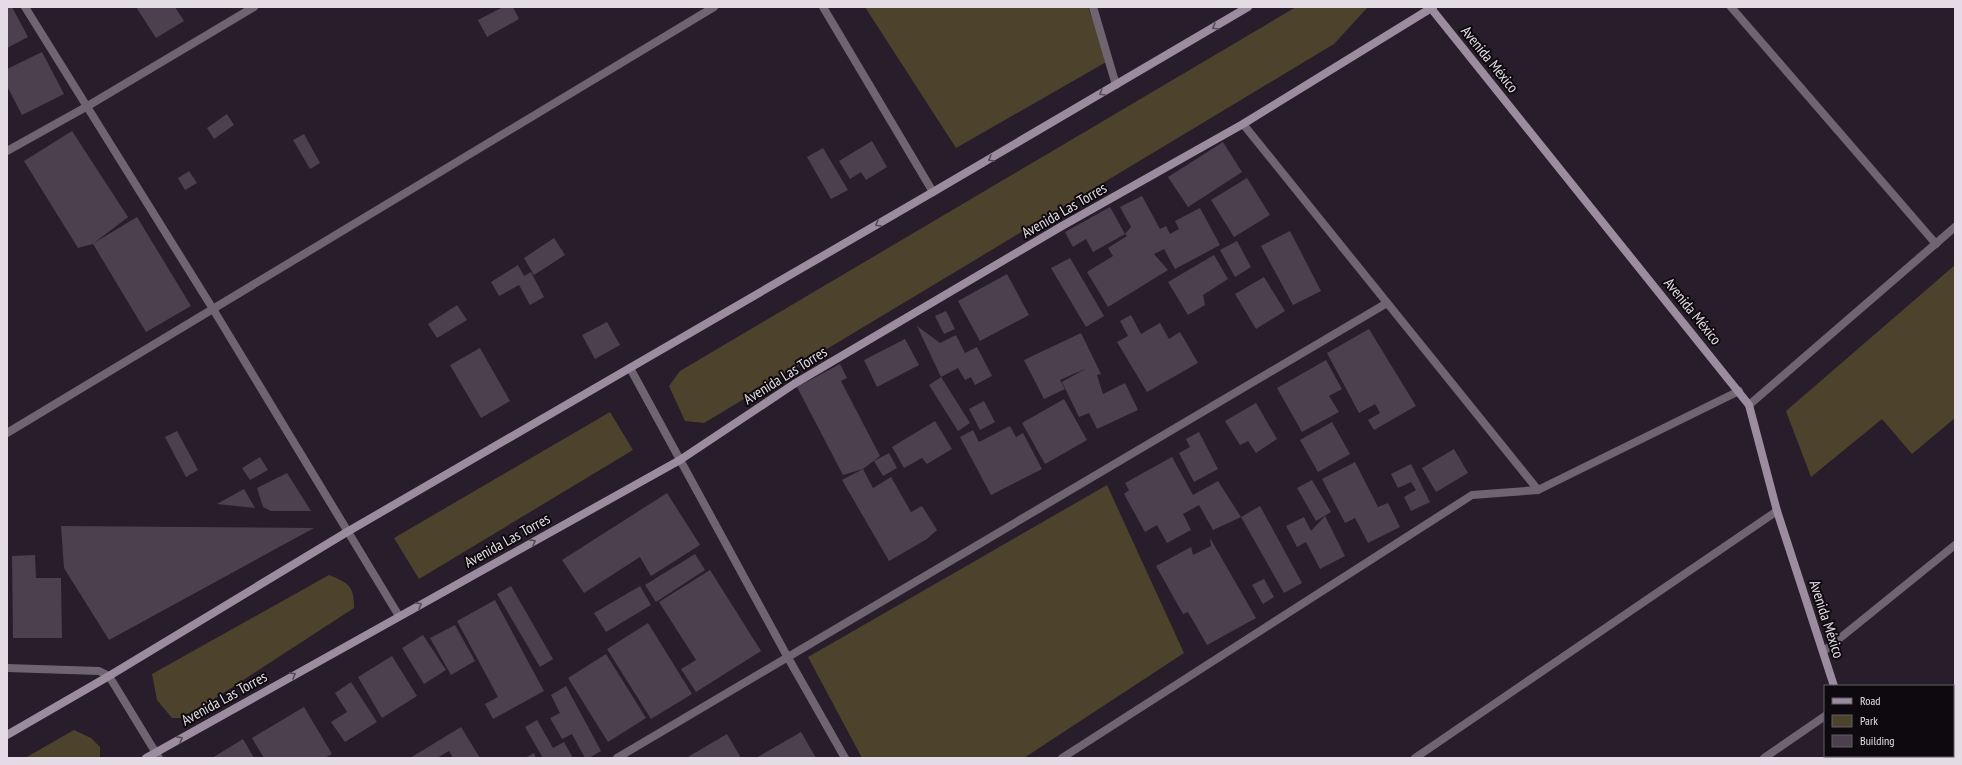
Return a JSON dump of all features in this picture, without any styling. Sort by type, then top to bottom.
[{"type":"street","points":[[25,7],[213,309],[399,616]]},
{"type":"street","points":[[7,152],[254,7]]},
{"type":"street","points":[[7,433],[714,7]]},
{"type":"street","points":[[823,7],[933,192]]},
{"type":"street","points":[[1093,7],[1116,85]]},
{"type":"street","points":[[7,735],[109,676],[347,532],[933,192],[1248,7]]},
{"type":"street","name":"Avenida Las Torres","points":[[146,758],[157,755],[399,616],[680,460],[794,384],[1062,226],[1243,124],[1432,7]]},
{"type":"street","name":"Avenida México","points":[[1432,7],[1749,405],[1777,511],[1824,651],[1834,685]]},
{"type":"street","points":[[1731,7],[1936,244]]},
{"type":"street","points":[[1243,124],[1538,490]]},
{"type":"street","points":[[1749,405],[1955,227]]},
{"type":"street","points":[[616,758],[1387,303]]},
{"type":"street","points":[[630,368],[787,656],[845,758]]},
{"type":"street","points":[[1062,758],[1472,496],[1538,490],[1739,391]]},
{"type":"street","points":[[1415,758],[1777,511]]},
{"type":"street","points":[[1824,651],[1955,545]]},
{"type":"street","points":[[7,668],[100,671],[109,676],[157,755]]},
{"type":"street","points":[[1764,758],[1824,717]]},
{"type":"green space","points":[[865,7],[1088,7],[1108,61],[956,148]]},
{"type":"green space","points":[[1296,7],[1368,7],[1334,44],[704,423],[685,421],[669,386],[680,371]]},
{"type":"green space","points":[[1955,265],[1955,418],[1912,454],[1882,419],[1811,477],[1786,411]]},
{"type":"green space","points":[[610,412],[633,450],[419,579],[394,538]]},
{"type":"green space","points":[[1107,485],[1184,653],[1024,758],[862,758],[808,657]]},
{"type":"green space","points":[[329,575],[341,580],[349,586],[353,595],[354,608],[185,718],[172,718],[157,700],[152,674]]},
{"type":"green space","points":[[74,730],[91,738],[100,747],[100,758],[25,758]]},
{"type":"building","points":[[7,7],[12,7],[28,37],[7,48]]},
{"type":"building","points":[[136,7],[175,7],[184,21],[156,38]]},
{"type":"building","points":[[503,7],[513,7],[519,19],[487,37],[478,20]]},
{"type":"building","points":[[42,52],[64,94],[22,115],[7,86],[7,69]]},
{"type":"building","points":[[227,114],[234,125],[214,139],[207,128]]},
{"type":"building","points":[[72,131],[128,217],[94,243],[137,217],[191,306],[146,332],[93,244],[78,248],[24,161]]},
{"type":"building","points":[[304,134],[320,163],[310,169],[293,140]]},
{"type":"building","points":[[872,141],[887,167],[866,180],[861,172],[850,179],[839,161]]},
{"type":"building","points":[[1223,142],[1242,172],[1188,207],[1168,177]]},
{"type":"building","points":[[823,148],[848,190],[831,199],[807,157]]},
{"type":"building","points":[[189,171],[197,183],[185,190],[178,178]]},
{"type":"building","points":[[1247,178],[1270,215],[1234,237],[1211,200]]},
{"type":"building","points":[[1142,196],[1160,229],[1166,226],[1170,234],[1179,229],[1175,221],[1200,208],[1220,245],[1175,269],[1164,249],[1154,254],[1168,270],[1108,307],[1087,272],[1113,256],[1108,248],[1127,236],[1125,234],[1131,227],[1120,207]]},
{"type":"building","points":[[1110,207],[1125,234],[1093,252],[1086,239],[1073,247],[1065,232]]},
{"type":"building","points":[[1290,231],[1321,291],[1293,305],[1261,246]]},
{"type":"building","points":[[554,238],[565,255],[534,275],[524,258]]},
{"type":"building","points":[[1237,241],[1251,267],[1235,277],[1220,250]]},
{"type":"building","points":[[1214,255],[1228,279],[1203,295],[1205,305],[1188,315],[1168,282]]},
{"type":"building","points":[[1070,258],[1104,316],[1086,327],[1051,268]]},
{"type":"building","points":[[518,265],[524,276],[531,272],[544,297],[530,305],[519,285],[499,296],[491,282]]},
{"type":"building","points":[[1007,274],[1029,315],[980,341],[958,301]]},
{"type":"building","points":[[1264,277],[1285,311],[1256,329],[1235,294]]},
{"type":"building","points":[[457,305],[467,320],[437,338],[428,324]]},
{"type":"building","points":[[946,311],[955,329],[944,334],[935,316]]},
{"type":"building","points":[[1131,315],[1141,334],[1160,323],[1169,339],[1180,332],[1198,363],[1147,392],[1117,342],[1128,336],[1120,321]]},
{"type":"building","points":[[607,322],[620,345],[595,359],[582,335]]},
{"type":"building","points":[[917,326],[940,343],[956,335],[965,353],[977,347],[992,376],[975,385],[971,377],[965,380],[958,368],[941,377]]},
{"type":"building","points":[[1369,329],[1416,406],[1374,430],[1368,420],[1380,413],[1375,404],[1359,413],[1327,353]]},
{"type":"building","points":[[1081,333],[1101,374],[1097,375],[1103,394],[1125,383],[1138,410],[1097,429],[1089,413],[1079,417],[1062,382],[1087,368],[1060,380],[1065,389],[1044,399],[1024,360]]},
{"type":"building","points":[[905,339],[919,365],[877,387],[864,360]]},
{"type":"building","points":[[480,348],[510,401],[481,418],[450,365]]},
{"type":"building","points":[[1326,360],[1342,389],[1329,396],[1339,412],[1302,432],[1277,388]]},
{"type":"building","points":[[840,364],[847,378],[841,381],[880,456],[863,469],[843,475],[797,387]]},
{"type":"building","points":[[941,377],[970,423],[958,431],[929,385]]},
{"type":"building","points":[[1064,399],[1087,440],[1045,464],[1022,423]]},
{"type":"building","points":[[984,401],[995,422],[980,430],[969,409]]},
{"type":"building","points":[[1256,403],[1277,439],[1256,453],[1248,441],[1240,445],[1225,421]]},
{"type":"building","points":[[935,421],[952,449],[927,464],[922,458],[904,468],[892,447]]},
{"type":"building","points":[[1332,422],[1350,454],[1318,472],[1300,440]]},
{"type":"building","points":[[1010,426],[1016,437],[1023,433],[1042,469],[991,495],[960,437],[973,430],[979,442]]},
{"type":"building","points":[[177,431],[198,470],[186,477],[165,437]]},
{"type":"building","points":[[1199,432],[1218,469],[1194,482],[1179,453],[1190,447],[1186,439]]},
{"type":"building","points":[[1454,449],[1468,473],[1436,492],[1422,468]]},
{"type":"building","points":[[889,453],[897,468],[883,476],[874,461]]},
{"type":"building","points":[[260,457],[268,470],[250,480],[242,468]]},
{"type":"building","points":[[1172,457],[1193,495],[1218,481],[1241,517],[1213,530],[1199,505],[1183,514],[1191,530],[1167,543],[1157,525],[1145,532],[1124,494],[1129,490],[1125,483]]},
{"type":"building","points":[[1355,462],[1378,507],[1388,503],[1400,527],[1368,543],[1355,518],[1345,523],[1322,479]]},
{"type":"building","points":[[1411,464],[1430,502],[1411,511],[1404,497],[1416,490],[1411,482],[1398,488],[1391,474]]},
{"type":"building","points":[[863,469],[873,488],[891,477],[911,512],[922,506],[937,530],[927,539],[889,561],[842,480]]},
{"type":"building","points":[[287,473],[311,511],[271,511],[263,507],[257,488]]},
{"type":"building","points":[[1312,480],[1331,512],[1316,521],[1297,488]]},
{"type":"building","points":[[244,489],[255,508],[217,504]]},
{"type":"building","points":[[667,493],[700,545],[651,576],[640,557],[584,593],[562,560]]},
{"type":"building","points":[[1260,506],[1302,583],[1284,593],[1241,517]]},
{"type":"building","points":[[1325,516],[1345,556],[1320,569],[1306,542],[1297,547],[1286,526],[1304,517],[1311,531]]},
{"type":"building","points":[[61,526],[314,528],[109,640],[64,568]]},
{"type":"building","points":[[1210,538],[1256,618],[1207,645],[1188,612],[1183,614],[1156,566],[1191,547],[1193,555],[1211,546]]},
{"type":"building","points":[[695,554],[705,570],[656,602],[645,585]]},
{"type":"building","points":[[35,555],[36,578],[61,578],[62,638],[13,638],[12,556]]},
{"type":"building","points":[[710,570],[761,651],[696,692],[681,669],[696,660],[659,602]]},
{"type":"building","points":[[1264,579],[1274,597],[1263,604],[1252,585]]},
{"type":"building","points":[[511,586],[553,659],[540,667],[497,594]]},
{"type":"building","points":[[640,586],[651,605],[606,632],[594,613]]},
{"type":"building","points":[[495,600],[544,691],[493,719],[485,704],[498,697],[457,621]]},
{"type":"building","points":[[648,623],[692,694],[651,719],[607,649]]},
{"type":"building","points":[[455,625],[475,661],[451,675],[430,638]]},
{"type":"building","points":[[423,635],[446,670],[424,684],[402,648]]},
{"type":"building","points":[[606,654],[646,718],[608,742],[568,678]]},
{"type":"building","points":[[392,656],[417,696],[382,718],[358,677]]},
{"type":"building","points":[[351,682],[377,722],[345,742],[331,722],[347,712],[335,693]]},
{"type":"building","points":[[566,686],[601,751],[589,758],[585,758],[572,734],[562,739],[550,718],[560,713],[551,695]]},
{"type":"building","points":[[304,707],[332,754],[325,758],[264,758],[252,738]]},
{"type":"building","points":[[537,720],[553,748],[564,742],[573,758],[543,758],[525,727]]},
{"type":"building","points":[[461,727],[480,758],[453,758],[449,751],[437,758],[410,758]]},
{"type":"building","points":[[801,732],[816,758],[756,758]]},
{"type":"building","points":[[727,734],[741,758],[686,758]]},
{"type":"building","points":[[243,739],[254,758],[212,758]]},
{"type":"building","points":[[534,753],[536,758],[525,758]]}]
